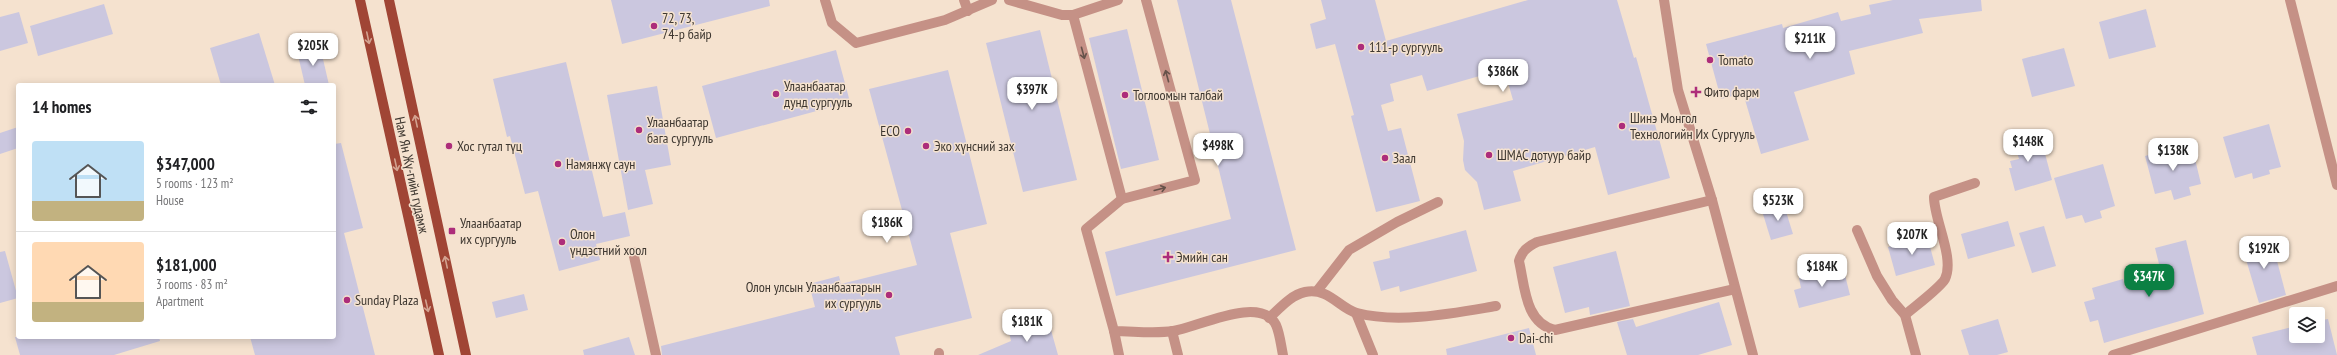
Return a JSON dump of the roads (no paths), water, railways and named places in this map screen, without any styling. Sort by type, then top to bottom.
[{"type":"main road","name":"Нам Ян Жү-гийн гудамж","points":[[360,0],[439,355]]},
{"type":"main road","name":"Нам Ян Жү-гийн гудамж","points":[[389,0],[466,355]]},
{"type":"street","points":[[825,0],[832,23],[856,43],[945,20],[992,0]]},
{"type":"street","points":[[964,0],[968,10]]},
{"type":"street","points":[[1008,0],[1062,15],[1073,15],[1118,0]]},
{"type":"street","points":[[1119,355],[1114,331],[1086,229],[1122,199],[1195,180],[1146,0]]},
{"type":"street","points":[[1664,0],[1678,90],[1712,200],[1753,355]]},
{"type":"street","points":[[2290,0],[2337,185]]},
{"type":"street","points":[[1073,15],[1122,199]]},
{"type":"street","points":[[1905,315],[1945,280],[1948,266],[1934,208],[1934,197],[1975,183]]},
{"type":"street","points":[[1712,200],[1537,242],[1526,248],[1521,254],[1519,262],[1531,313],[1536,321],[1546,328],[1555,330],[1735,289]]},
{"type":"street","points":[[1317,291],[1348,250],[1397,222],[1438,202]]},
{"type":"street","points":[[1857,230],[1877,276],[1892,300],[1905,315],[1916,355]]},
{"type":"street","points":[[633,252],[656,355]]},
{"type":"street","points":[[2113,355],[2337,286]]},
{"type":"street","points":[[1269,318],[1292,297],[1305,292],[1317,291],[1337,300],[1356,313],[1396,317],[1436,315],[1496,306]]},
{"type":"street","points":[[1114,331],[1172,332],[1243,312],[1258,313],[1269,318],[1276,324],[1283,355]]},
{"type":"street","points":[[1356,313],[1373,355]]},
{"type":"street","points":[[1172,332],[1178,355]]},
{"type":"place","name":"72, 73, 74-р байр","points":[[654,26]]},
{"type":"place","name":"111-р сургууль","points":[[1361,47]]},
{"type":"place","name":"Tomato","points":[[1710,60]]},
{"type":"place","name":"Фито фарм","points":[[1696,92]]},
{"type":"place","name":"Улаанбаатар дунд сургууль","points":[[776,94]]},
{"type":"place","name":"Тоглоомын талбай","points":[[1125,95]]},
{"type":"place","name":"Шинэ Монгол Технологийн Их Сургууль","points":[[1622,126]]},
{"type":"place","name":"Улаанбаатар бага сургууль","points":[[639,130]]},
{"type":"place","name":"ECO","points":[[908,131]]},
{"type":"place","name":"Хос гутал түц","points":[[449,146]]},
{"type":"place","name":"Эко хүнсний зах","points":[[926,146]]},
{"type":"place","name":"ШМАС дотуур байр","points":[[1489,155]]},
{"type":"place","name":"Заал","points":[[1385,158]]},
{"type":"place","name":"Намянжү саун","points":[[558,164]]},
{"type":"place","name":"Улаанбаатар их сургууль","points":[[452,231]]},
{"type":"place","name":"Олон үндэстний хоол","points":[[562,242]]},
{"type":"place","name":"Эмийн сан","points":[[1168,257]]},
{"type":"place","name":"Олон улсын Улаанбаатарын их сургууль","points":[[889,295]]},
{"type":"place","name":"Sunday Plaza","points":[[347,300]]},
{"type":"place","name":"Dai-chi","points":[[1511,338]]}]
